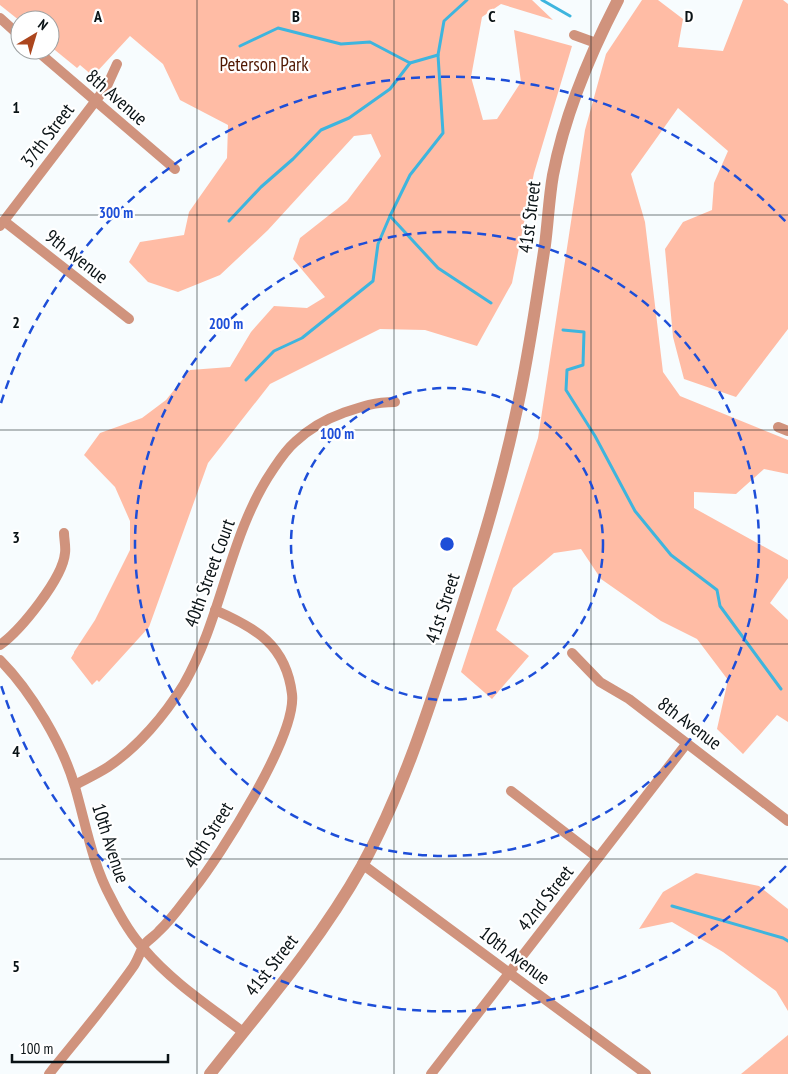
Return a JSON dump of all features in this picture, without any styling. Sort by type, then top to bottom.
[{"type":"street","name":"41st Street","points":[[210,1074],[311,944],[362,864],[400,783],[422,728],[492,513],[502,474],[528,359],[553,175],[575,93],[596,42],[618,0]]},
{"type":"street","points":[[0,18],[10,27]]},
{"type":"street","points":[[574,35],[596,42]]},
{"type":"street","name":"8th Avenue","points":[[48,60],[175,170]]},
{"type":"street","name":"37th Street","points":[[2,223],[107,86],[117,64]]},
{"type":"street","name":"9th Avenue","points":[[2,223],[129,319]]},
{"type":"street","name":"40th Street Court","points":[[75,785],[97,774],[121,758],[161,716],[183,685],[206,637],[240,538],[257,497],[294,442],[331,418],[374,402],[395,402]]},
{"type":"street","points":[[0,645],[23,625],[57,574],[65,554],[64,533]]},
{"type":"street","name":"40th Street","points":[[49,1074],[134,966],[146,944],[160,931],[194,888],[226,842],[272,762],[289,719],[292,695],[290,684],[282,661],[271,643],[258,631],[215,610]]},
{"type":"street","name":"8th Avenue","points":[[572,653],[600,682],[629,699],[788,821]]},
{"type":"street","name":"10th Avenue","points":[[0,660],[34,703],[54,737],[75,785],[96,865],[120,914],[143,948],[178,982],[243,1032]]},
{"type":"street","name":"42nd Street","points":[[431,1074],[687,743]]},
{"type":"street","points":[[511,791],[598,858]]},
{"type":"street","name":"10th Avenue","points":[[362,864],[646,1074]]},
{"type":"green space","name":"Peterson Park","points":[[0,0],[532,0],[553,20],[501,4],[482,17],[471,77],[483,120],[497,119],[521,82],[514,30],[572,46],[534,173],[512,283],[477,346],[425,330],[380,329],[270,384],[208,463],[149,627],[99,682],[97,680],[92,685],[71,658],[95,620],[130,550],[130,521],[115,487],[84,455],[100,433],[142,418],[166,400],[190,370],[230,367],[251,332],[274,306],[307,308],[325,297],[293,259],[300,238],[347,201],[381,156],[371,134],[354,136],[268,230],[220,275],[178,292],[148,282],[129,262],[140,242],[184,235],[189,212],[227,158],[228,125],[180,100],[163,64],[130,36],[93,76],[80,65],[77,68],[60,54],[60,10],[10,10],[10,13],[0,5]]},
{"type":"green space","points":[[642,0],[658,0],[683,19],[678,47],[723,51],[743,0],[783,0],[788,4],[788,329],[736,397],[684,379],[673,337],[665,249],[683,222],[712,210],[714,183],[728,151],[678,108],[631,174],[645,222],[663,372],[680,396],[788,440],[788,474],[764,469],[736,494],[694,492],[694,508],[788,560],[788,578],[770,603],[788,620],[788,722],[777,715],[743,754],[717,729],[728,680],[697,639],[661,621],[601,579],[581,549],[554,553],[513,588],[496,630],[529,656],[492,699],[461,672],[538,438],[585,130],[606,54]]},
{"type":"green space","points":[[696,873],[759,886],[788,909],[788,1011],[776,991],[723,952],[672,922],[639,929],[663,892]]},
{"type":"green space","points":[[788,1035],[788,1074],[741,1074]]},
{"type":"waterway","points":[[246,380],[274,351],[302,338],[373,281],[378,244],[390,216],[410,175],[443,133],[438,55],[444,21],[467,0]]},
{"type":"waterway","points":[[542,0],[570,16]]},
{"type":"waterway","points":[[240,46],[278,28],[341,44],[370,42],[410,63],[438,55]]},
{"type":"waterway","points":[[229,221],[261,187],[293,159],[321,130],[349,118],[390,89],[410,63]]},
{"type":"waterway","points":[[390,216],[438,268],[491,303]]},
{"type":"waterway","points":[[563,330],[584,332],[583,365],[567,370],[566,390],[595,436],[635,511],[671,555],[717,590],[720,606],[781,689]]},
{"type":"waterway","points":[[672,906],[788,941]]}]
